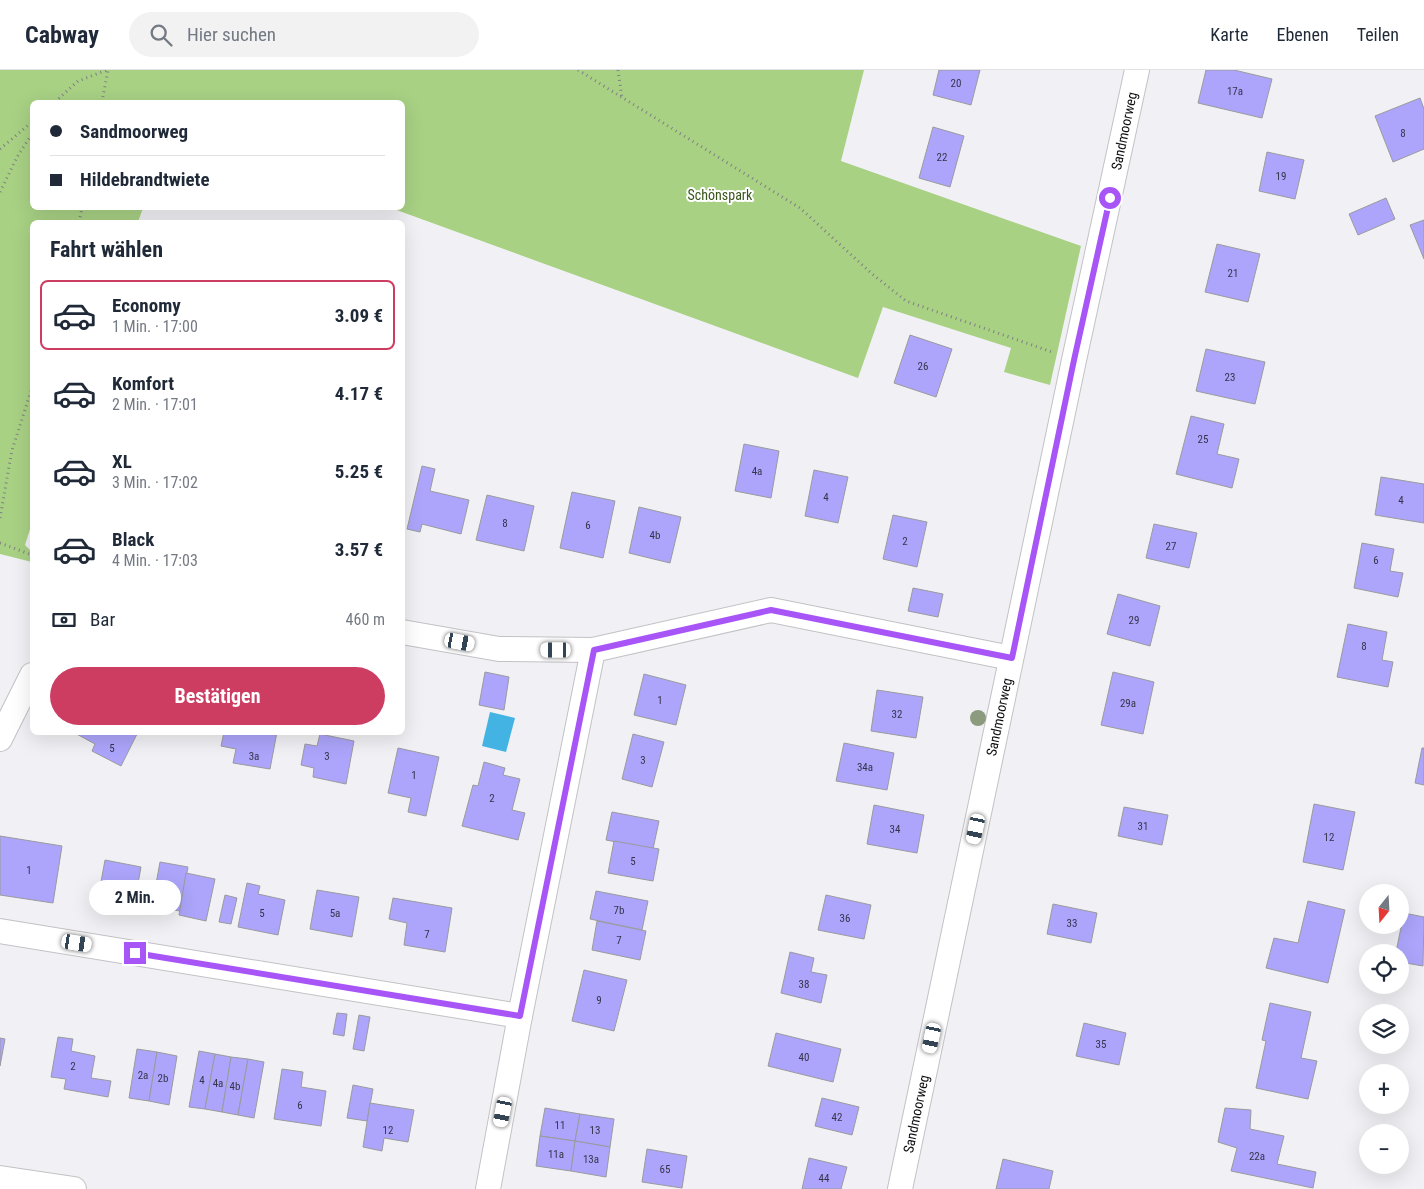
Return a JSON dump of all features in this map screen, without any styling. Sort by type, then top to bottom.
[{"type":"street","name":"Sandmoorweg","points":[[900,1189],[1074,360],[1137,70]]},
{"type":"street","points":[[405,633],[499,649],[594,650],[771,610],[1012,658]]},
{"type":"street","points":[[488,1189],[520,1016],[594,650]]},
{"type":"street","points":[[0,739],[30,679]]},
{"type":"street","points":[[0,931],[520,1016]]},
{"type":"street","points":[[0,1178],[74,1189]]},
{"type":"path","points":[[57,100],[78,81],[108,70]]},
{"type":"path","points":[[102,100],[108,70]]},
{"type":"path","points":[[578,70],[800,208],[871,273],[906,300],[1074,360]]},
{"type":"path","points":[[618,70],[622,98]]},
{"type":"path","points":[[0,149],[30,124]]},
{"type":"path","points":[[0,192],[17,157],[30,137]]},
{"type":"path","points":[[0,518],[12,450],[30,394]]},
{"type":"path","points":[[0,543],[30,554]]},
{"type":"green space","name":"Schönspark","points":[[0,70],[864,70],[841,161],[1081,246],[1050,385],[1004,372],[1011,348],[883,307],[858,378],[396,210],[405,210],[405,100],[30,100],[30,210],[142,210],[139,220],[30,220],[30,529],[25,545],[30,550],[30,562],[0,554]]},
{"type":"water","points":[[490,712],[515,718],[506,752],[482,746]]},
{"type":"building","points":[[939,70],[980,70],[971,105],[933,95]]},
{"type":"building","points":[[1206,70],[1234,70],[1272,79],[1262,118],[1198,103]]},
{"type":"building","points":[[1420,98],[1424,109],[1424,149],[1393,162],[1375,116]]},
{"type":"building","points":[[933,127],[964,136],[950,187],[919,178]]},
{"type":"building","points":[[1267,152],[1304,160],[1295,199],[1259,191]]},
{"type":"building","points":[[1386,198],[1395,219],[1358,235],[1349,214]]},
{"type":"building","points":[[1424,220],[1424,259],[1410,225]]},
{"type":"building","points":[[1217,244],[1260,254],[1248,302],[1205,292]]},
{"type":"building","points":[[910,335],[952,349],[936,397],[894,383]]},
{"type":"building","points":[[1206,349],[1265,362],[1255,404],[1196,391]]},
{"type":"building","points":[[1191,416],[1224,424],[1217,454],[1239,459],[1232,488],[1176,474]]},
{"type":"building","points":[[744,444],[779,451],[771,498],[735,491]]},
{"type":"building","points":[[422,466],[435,469],[430,491],[469,500],[461,534],[422,524],[420,532],[407,529]]},
{"type":"building","points":[[814,470],[848,477],[838,523],[805,516]]},
{"type":"building","points":[[1381,477],[1424,484],[1424,523],[1375,515]]},
{"type":"building","points":[[572,492],[615,501],[603,558],[560,548]]},
{"type":"building","points":[[487,495],[534,506],[524,551],[476,540]]},
{"type":"building","points":[[639,507],[681,517],[670,563],[629,553]]},
{"type":"building","points":[[893,515],[927,522],[917,567],[883,559]]},
{"type":"building","points":[[1154,524],[1197,533],[1189,568],[1146,558]]},
{"type":"building","points":[[1362,543],[1394,549],[1390,571],[1403,573],[1398,597],[1354,588]]},
{"type":"building","points":[[913,588],[943,594],[938,617],[908,611]]},
{"type":"building","points":[[1118,594],[1160,606],[1150,646],[1107,634]]},
{"type":"building","points":[[1348,624],[1387,632],[1382,660],[1393,662],[1388,687],[1337,677]]},
{"type":"building","points":[[485,672],[509,677],[504,710],[479,705]]},
{"type":"building","points":[[1113,672],[1154,682],[1143,734],[1101,725]]},
{"type":"building","points":[[644,674],[686,685],[676,725],[634,715]]},
{"type":"building","points":[[877,690],[923,697],[916,738],[871,731]]},
{"type":"building","points":[[633,734],[664,742],[652,787],[622,779]]},
{"type":"building","points":[[78,735],[136,735],[121,766],[92,751],[95,744]]},
{"type":"building","points":[[223,735],[276,735],[270,769],[233,763],[236,749],[221,746]]},
{"type":"building","points":[[320,735],[354,741],[346,784],[313,777],[314,768],[301,765],[305,744],[317,746]]},
{"type":"building","points":[[844,743],[894,753],[887,790],[836,781]]},
{"type":"building","points":[[398,748],[439,757],[426,816],[408,812],[411,798],[388,793]]},
{"type":"building","points":[[1422,748],[1424,748],[1424,785],[1415,783]]},
{"type":"building","points":[[484,762],[505,768],[503,775],[520,779],[512,810],[525,813],[518,840],[462,826],[473,785],[478,786]]},
{"type":"building","points":[[1314,804],[1355,812],[1343,870],[1303,862]]},
{"type":"building","points":[[874,805],[924,815],[917,853],[867,844]]},
{"type":"building","points":[[1124,807],[1168,815],[1162,845],[1118,836]]},
{"type":"building","points":[[612,812],[659,821],[653,849],[606,840]]},
{"type":"building","points":[[0,836],[62,846],[53,903],[0,895]]},
{"type":"building","points":[[614,841],[659,849],[653,881],[608,873]]},
{"type":"building","points":[[105,860],[141,867],[135,900],[99,893]]},
{"type":"building","points":[[160,862],[188,867],[180,911],[152,906]]},
{"type":"building","points":[[186,873],[215,879],[206,921],[179,915]]},
{"type":"building","points":[[247,883],[260,886],[258,894],[285,900],[278,935],[238,927]]},
{"type":"building","points":[[317,890],[359,897],[352,937],[310,929]]},
{"type":"building","points":[[596,891],[648,901],[642,930],[590,919]]},
{"type":"building","points":[[225,895],[237,898],[231,924],[219,922]]},
{"type":"building","points":[[826,895],[871,905],[864,939],[818,930]]},
{"type":"building","points":[[393,898],[452,908],[445,952],[404,945],[407,923],[389,919]]},
{"type":"building","points":[[1308,901],[1345,910],[1328,983],[1266,968],[1274,938],[1298,943]]},
{"type":"building","points":[[1053,904],[1097,913],[1091,943],[1047,934]]},
{"type":"building","points":[[1409,914],[1424,917],[1423,966],[1409,964],[1409,944],[1398,944],[1400,934],[1409,934]]},
{"type":"building","points":[[597,921],[646,931],[640,960],[592,950]]},
{"type":"building","points":[[790,952],[814,958],[811,972],[827,975],[821,1003],[781,993]]},
{"type":"building","points":[[584,970],[627,980],[614,1031],[572,1021]]},
{"type":"building","points":[[1270,1003],[1311,1012],[1301,1058],[1317,1061],[1308,1099],[1256,1088],[1266,1041],[1262,1040]]},
{"type":"building","points":[[337,1013],[347,1014],[344,1036],[333,1034]]},
{"type":"building","points":[[359,1015],[370,1017],[364,1051],[353,1049]]},
{"type":"building","points":[[1084,1023],[1126,1033],[1119,1065],[1076,1056]]},
{"type":"building","points":[[776,1033],[841,1049],[833,1082],[768,1066]]},
{"type":"building","points":[[58,1037],[73,1039],[71,1051],[95,1056],[91,1078],[111,1081],[108,1097],[64,1089],[66,1079],[51,1077]]},
{"type":"building","points":[[0,1038],[5,1039],[0,1066]]},
{"type":"building","points":[[137,1049],[157,1052],[149,1101],[129,1098]]},
{"type":"building","points":[[199,1051],[215,1054],[205,1109],[189,1107]]},
{"type":"building","points":[[157,1052],[177,1056],[169,1105],[149,1101]]},
{"type":"building","points":[[215,1054],[231,1057],[222,1112],[205,1109]]},
{"type":"building","points":[[231,1057],[248,1059],[238,1115],[222,1112]]},
{"type":"building","points":[[248,1059],[264,1062],[254,1118],[238,1115]]},
{"type":"building","points":[[282,1069],[303,1072],[301,1087],[326,1091],[321,1126],[274,1119]]},
{"type":"building","points":[[353,1085],[373,1089],[367,1121],[347,1118]]},
{"type":"building","points":[[822,1098],[859,1107],[852,1135],[815,1126]]},
{"type":"building","points":[[370,1103],[414,1110],[408,1142],[384,1138],[382,1151],[363,1147]]},
{"type":"building","points":[[545,1108],[580,1114],[575,1141],[540,1136]]},
{"type":"building","points":[[1225,1108],[1251,1110],[1250,1129],[1284,1136],[1277,1164],[1316,1172],[1313,1188],[1231,1171],[1237,1148],[1218,1142]]},
{"type":"building","points":[[580,1114],[614,1119],[610,1147],[575,1141]]},
{"type":"building","points":[[540,1136],[575,1141],[571,1171],[536,1166]]},
{"type":"building","points":[[575,1141],[610,1147],[606,1177],[571,1171]]},
{"type":"building","points":[[647,1149],[687,1156],[682,1188],[642,1182]]},
{"type":"building","points":[[809,1158],[847,1167],[841,1189],[802,1189]]},
{"type":"building","points":[[1003,1159],[1053,1171],[1049,1189],[996,1189]]},
{"type":"route","points":[[135,953],[520,1016],[594,650],[771,610],[1012,658],[1110,198]]}]
